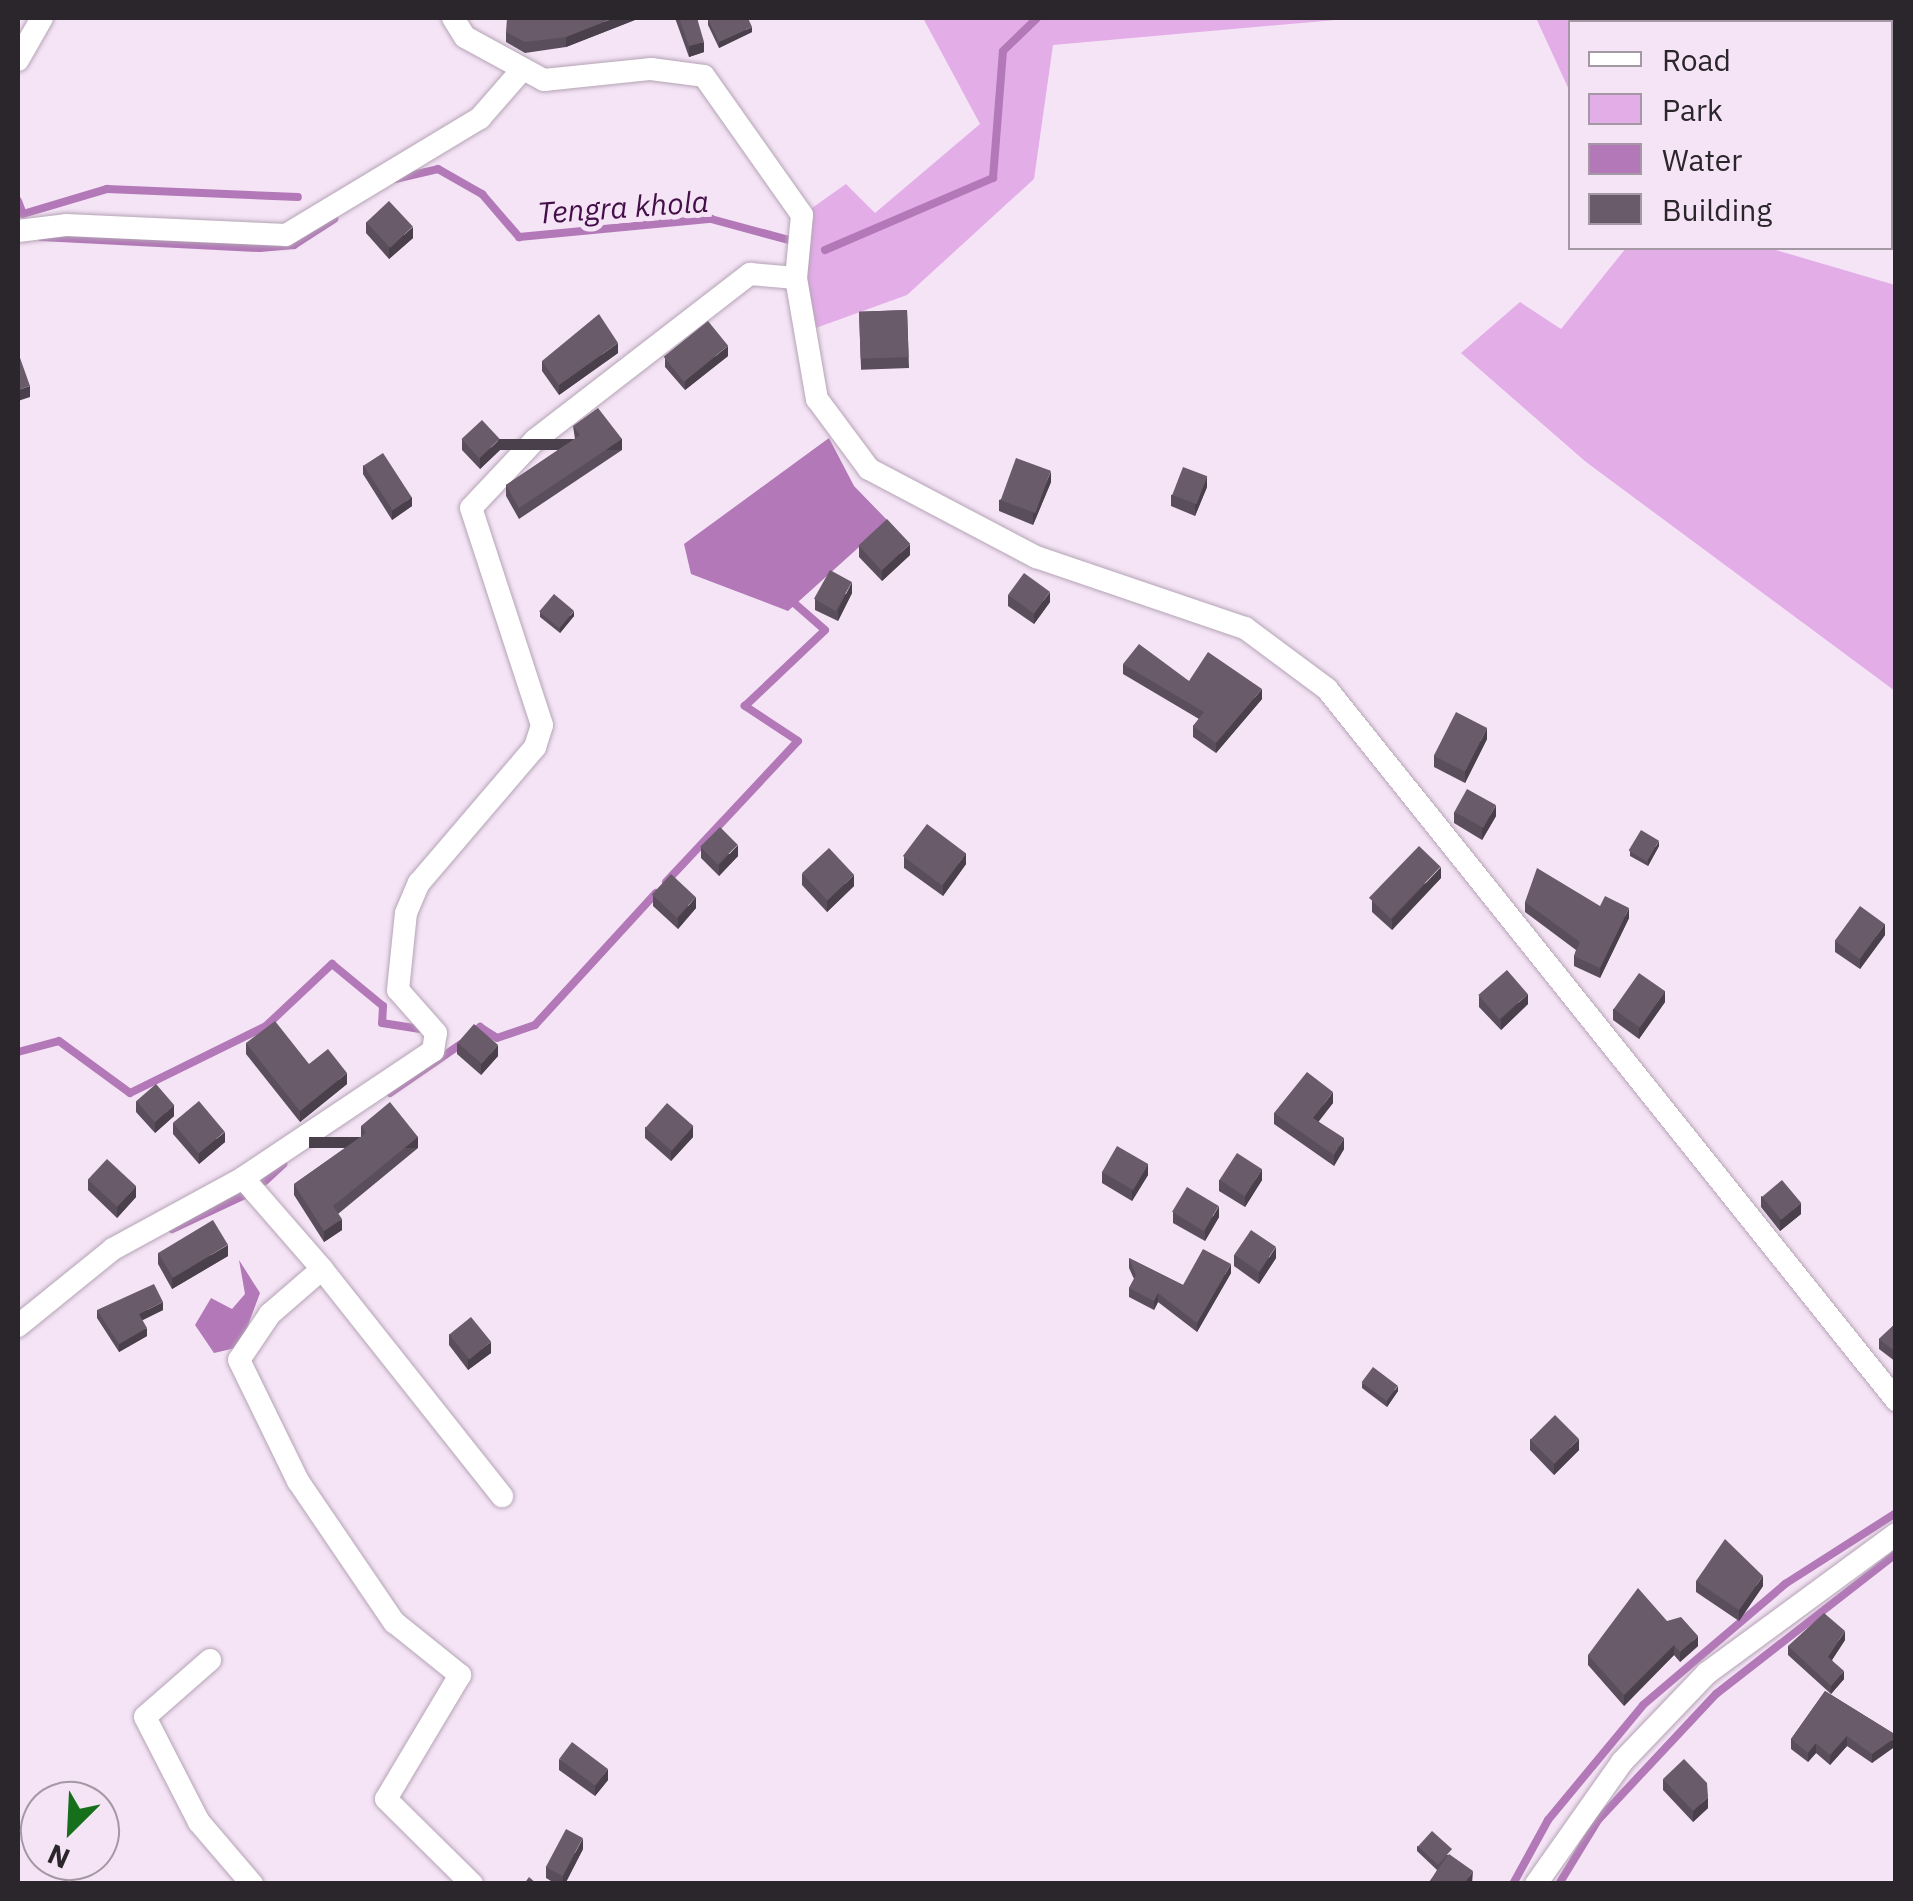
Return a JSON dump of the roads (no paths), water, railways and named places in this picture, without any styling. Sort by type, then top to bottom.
[{"type":"street","points":[[18,60],[42,18]]},
{"type":"street","points":[[453,18],[465,37],[521,72],[544,80],[652,68],[704,76],[802,214],[796,278],[816,399],[868,469],[1036,557],[1245,628],[1327,690],[1896,1400]]},
{"type":"street","points":[[18,231],[66,224],[286,236],[480,118],[521,72]]},
{"type":"street","points":[[18,1326],[113,1249],[243,1178],[436,1046],[432,1026],[398,990],[406,913],[419,882],[535,747],[542,726],[468,518],[477,496],[750,274],[796,278]]},
{"type":"street","points":[[243,1178],[322,1269],[502,1496]]},
{"type":"street","points":[[322,1269],[270,1314],[239,1360],[298,1481],[394,1622],[460,1675],[386,1799],[472,1884]]},
{"type":"street","points":[[1536,1884],[1622,1762],[1707,1673],[1896,1534]]},
{"type":"street","points":[[210,1660],[145,1718],[199,1822],[252,1884]]},
{"type":"water","points":[[829,438],[854,486],[888,521],[788,611],[691,574],[684,544]]},
{"type":"water","points":[[239,1260],[260,1293],[240,1347],[214,1353],[195,1325],[211,1298],[232,1309],[245,1294]]},
{"type":"waterway","name":"Tengra khola","points":[[825,250],[993,178],[1003,51],[1037,18]]},
{"type":"waterway","name":"Tengra khola","points":[[395,179],[438,169],[482,194],[519,237],[711,219],[789,240]]},
{"type":"waterway","points":[[18,201],[23,214],[107,189],[298,197]]},
{"type":"waterway","points":[[41,237],[260,248],[294,245],[334,219]]},
{"type":"waterway","points":[[666,882],[798,741],[745,706],[825,630],[794,603]]},
{"type":"waterway","points":[[472,1034],[480,1027],[497,1038],[535,1025],[656,893]]},
{"type":"waterway","points":[[18,1052],[59,1041],[130,1093],[266,1026],[332,964],[383,1006],[382,1023],[419,1029]]},
{"type":"waterway","points":[[390,1093],[461,1044]]},
{"type":"waterway","points":[[265,1181],[283,1164]]},
{"type":"waterway","points":[[172,1229],[247,1194]]},
{"type":"waterway","points":[[1513,1884],[1548,1820],[1643,1705],[1785,1584],[1896,1513]]},
{"type":"waterway","points":[[1559,1884],[1598,1820],[1716,1694],[1896,1554]]}]
